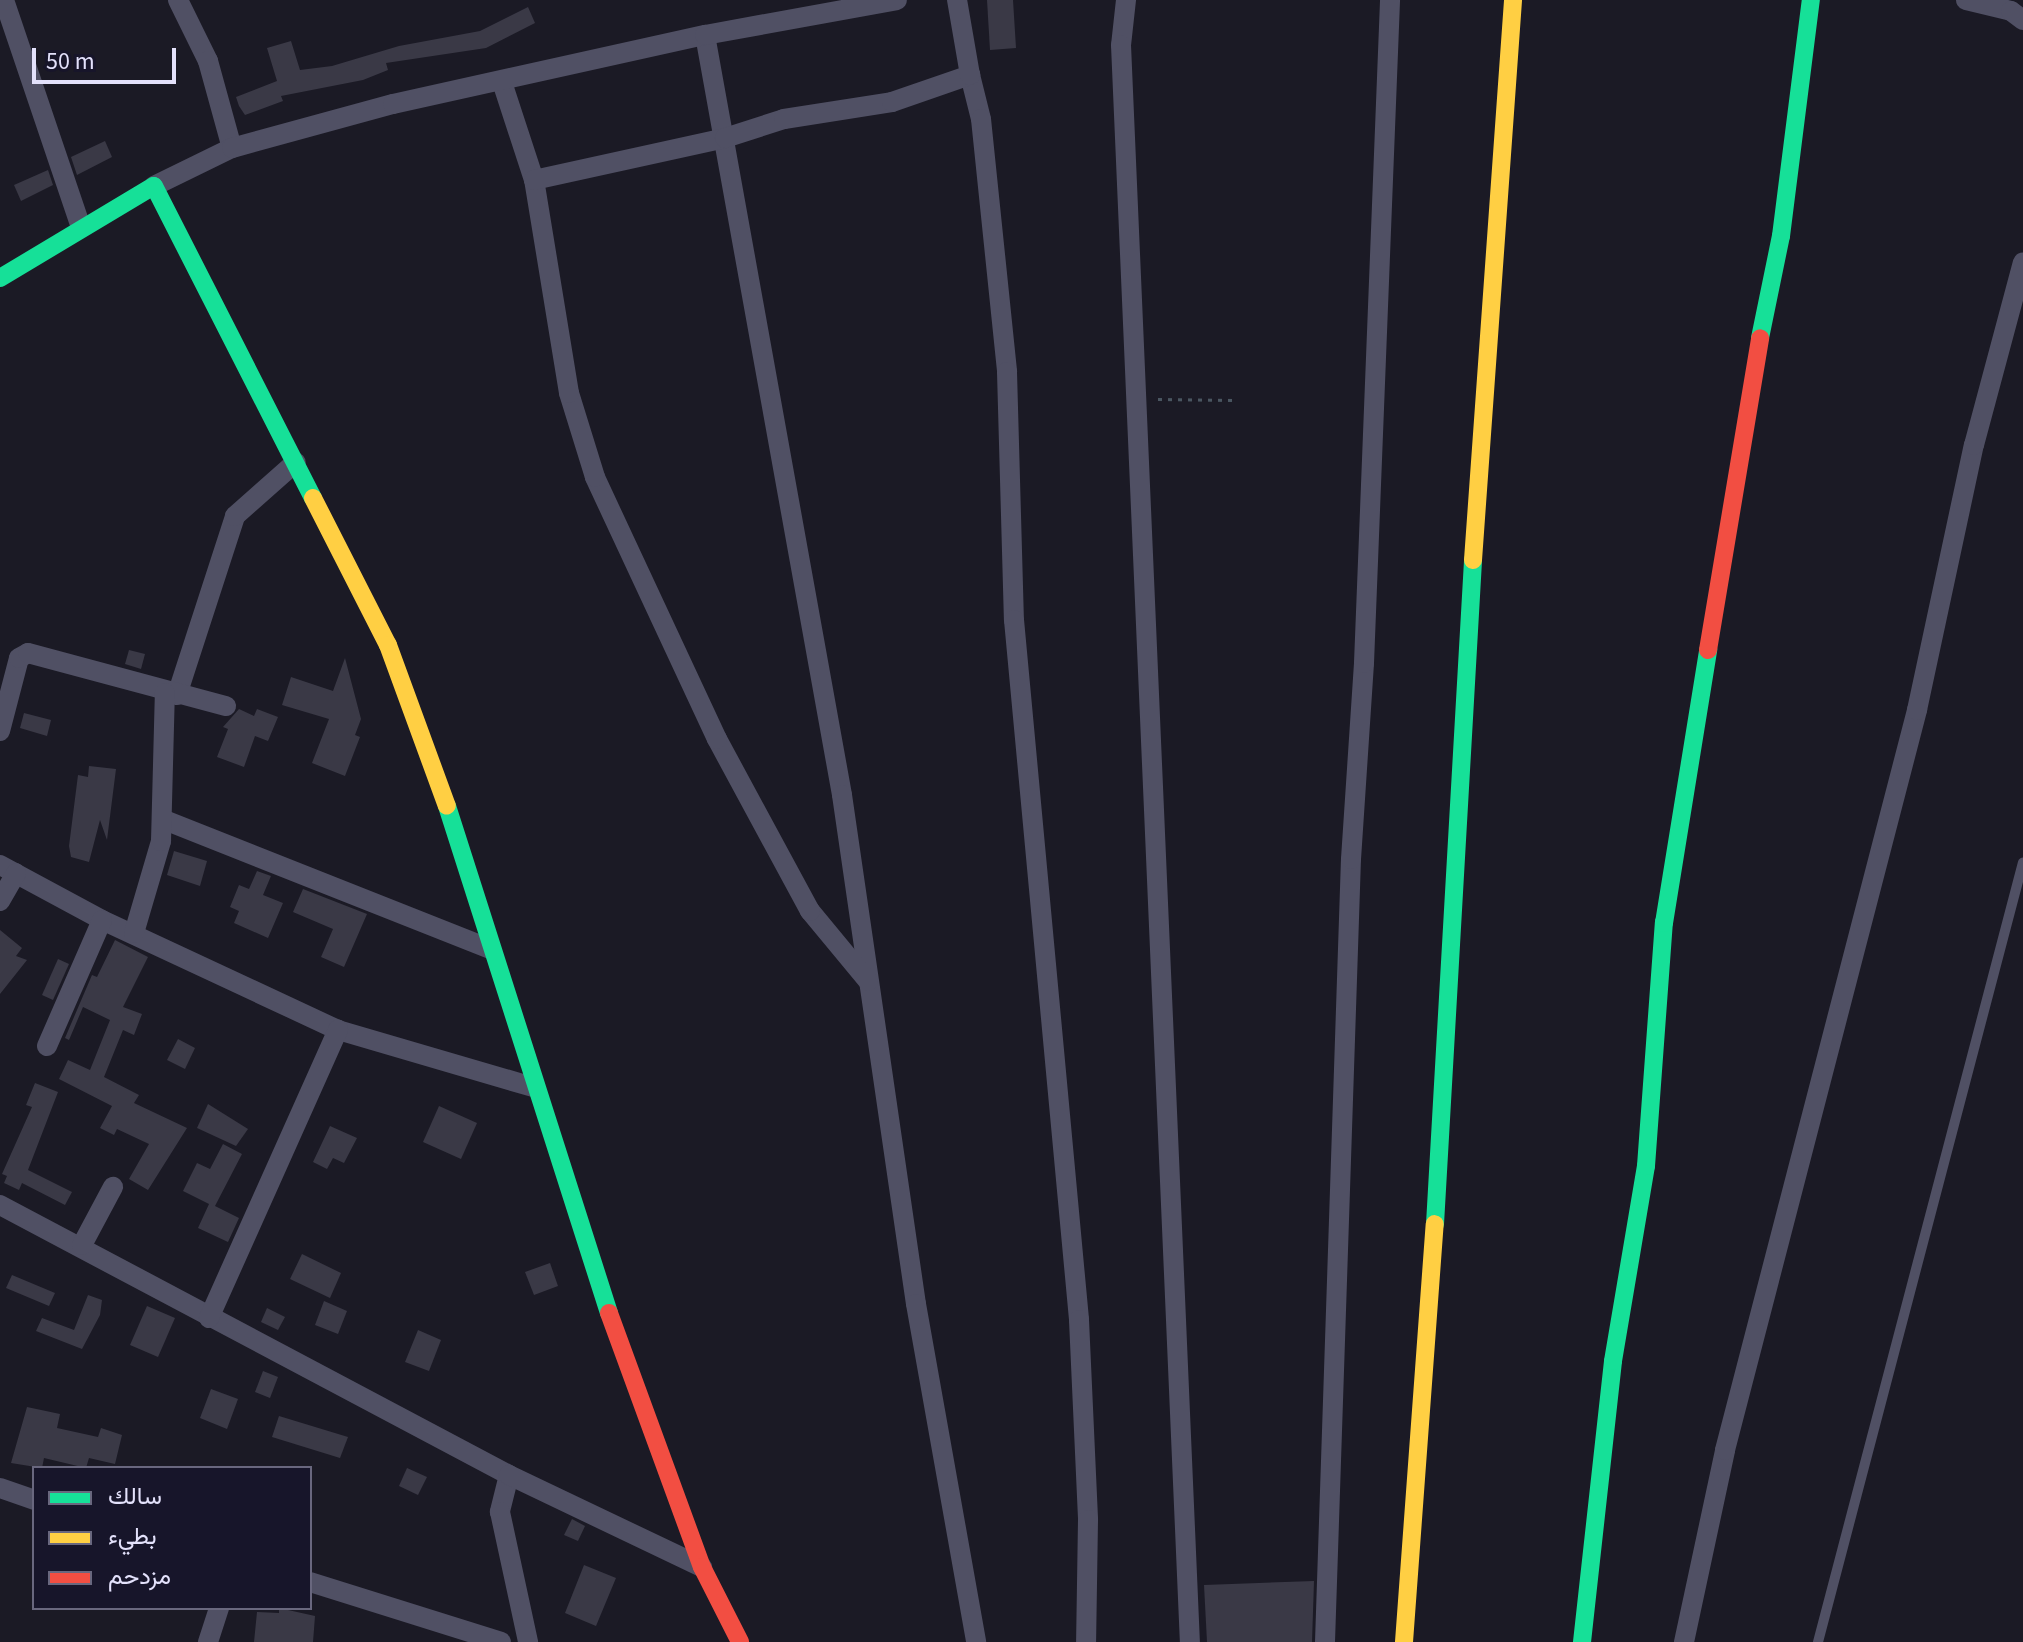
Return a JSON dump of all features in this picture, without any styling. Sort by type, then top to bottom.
[{"type":"street","points":[[4,0],[81,227]]},
{"type":"street","points":[[178,0],[208,61],[232,148]]},
{"type":"street","points":[[0,278],[154,186],[232,148],[393,104],[705,35],[897,0]]},
{"type":"street","points":[[957,0],[981,119],[1007,372],[1014,620],[1079,1320],[1088,1520],[1086,1642]]},
{"type":"street","points":[[1126,0],[1121,45],[1139,399],[1190,1642]]},
{"type":"street","points":[[1325,1642],[1351,859],[1364,663],[1390,0]]},
{"type":"street","points":[[1404,1642],[1424,1425],[1474,537],[1513,0]]},
{"type":"street","points":[[1582,1642],[1613,1361],[1646,1166],[1664,923],[1759,340],[1781,236],[1811,0]]},
{"type":"street","points":[[1966,0],[2011,11],[2023,20]]},
{"type":"street","points":[[705,35],[842,795],[916,1304],[976,1642]]},
{"type":"street","points":[[534,180],[725,138],[784,119],[892,102],[970,75]]},
{"type":"street","points":[[502,82],[534,180],[569,393],[595,477],[717,739],[810,911],[868,981]]},
{"type":"street","points":[[154,186],[388,645],[431,755],[533,1087],[702,1567],[740,1642]]},
{"type":"street","points":[[1684,1642],[1725,1450],[1917,710],[1974,445],[2023,262]]},
{"type":"street","points":[[134,933],[157,865],[171,694],[235,516],[296,462]]},
{"type":"street","points":[[0,731],[22,654],[226,706]]},
{"type":"street","points":[[162,819],[490,949]]},
{"type":"street","points":[[0,901],[8,869],[102,920],[338,1030],[533,1087]]},
{"type":"street","points":[[47,1046],[102,920]]},
{"type":"street","points":[[209,1318],[338,1030]]},
{"type":"street","points":[[82,1245],[113,1187]]},
{"type":"street","points":[[0,1205],[82,1245],[209,1318],[509,1475],[702,1567]]},
{"type":"street","points":[[509,1475],[500,1512],[528,1642]]},
{"type":"street","points":[[0,1488],[32,1499]]},
{"type":"street","points":[[312,1583],[501,1642]]},
{"type":"street","points":[[208,1642],[218,1610]]},
{"type":"lane","points":[[1818,1642],[2023,862]]},
{"type":"path","points":[[1139,399],[1234,400]]},
{"type":"building","points":[[987,0],[1013,0],[1016,48],[990,50]]},
{"type":"building","points":[[528,7],[535,23],[486,48],[386,63],[388,70],[363,80],[281,96],[283,101],[245,115],[236,97],[277,81],[267,48],[291,41],[300,70],[332,66],[399,46],[480,31]]},
{"type":"building","points":[[105,141],[112,157],[77,175],[71,157]]},
{"type":"building","points":[[48,170],[53,185],[21,201],[14,185]]},
{"type":"building","points":[[129,650],[145,654],[141,669],[125,664]]},
{"type":"building","points":[[345,658],[361,719],[355,735],[360,737],[345,776],[312,763],[329,719],[282,705],[291,677],[333,691]]},
{"type":"building","points":[[239,709],[254,716],[257,709],[278,717],[268,741],[255,736],[244,767],[217,757],[228,729],[223,727]]},
{"type":"building","points":[[24,713],[51,720],[47,736],[20,728]]},
{"type":"building","points":[[89,766],[116,769],[107,840],[100,820],[89,862],[71,857],[69,846],[78,775],[88,777]]},
{"type":"building","points":[[174,851],[207,861],[200,886],[167,875]]},
{"type":"building","points":[[257,871],[271,876],[263,895],[283,903],[268,938],[234,923],[239,911],[230,907],[239,885],[249,889]]},
{"type":"building","points":[[303,889],[367,914],[344,967],[321,957],[333,929],[293,912]]},
{"type":"building","points":[[0,930],[22,948],[16,956],[27,960],[0,994]]},
{"type":"building","points":[[115,940],[148,957],[123,1007],[142,1014],[134,1035],[123,1030],[104,1077],[139,1095],[134,1103],[187,1128],[148,1190],[129,1179],[149,1144],[117,1129],[114,1135],[100,1128],[112,1106],[59,1079],[68,1060],[90,1070],[110,1020],[83,1007],[69,1040],[65,1038],[92,975],[97,977]]},
{"type":"building","points":[[58,959],[69,964],[53,1000],[42,995]]},
{"type":"building","points":[[178,1039],[195,1048],[185,1069],[167,1060]]},
{"type":"building","points":[[35,1083],[58,1092],[28,1170],[72,1192],[65,1205],[22,1183],[19,1190],[4,1183],[7,1176],[2,1174],[32,1107],[26,1105]]},
{"type":"building","points":[[208,1104],[248,1129],[236,1146],[197,1128]]},
{"type":"building","points":[[439,1106],[477,1123],[461,1159],[423,1142]]},
{"type":"building","points":[[330,1126],[357,1138],[344,1163],[333,1158],[327,1169],[313,1162]]},
{"type":"building","points":[[223,1144],[242,1154],[215,1206],[239,1218],[228,1242],[198,1228],[209,1204],[183,1191],[197,1163],[210,1169]]},
{"type":"building","points":[[302,1254],[341,1273],[330,1298],[290,1279]]},
{"type":"building","points":[[550,1263],[558,1286],[534,1295],[525,1272]]},
{"type":"building","points":[[12,1275],[55,1293],[49,1306],[6,1288]]},
{"type":"building","points":[[88,1295],[102,1300],[100,1315],[82,1349],[36,1331],[42,1318],[74,1330]]},
{"type":"building","points":[[324,1301],[347,1311],[338,1334],[315,1325]]},
{"type":"building","points":[[147,1306],[175,1318],[158,1357],[130,1345]]},
{"type":"building","points":[[267,1308],[285,1317],[278,1330],[261,1322]]},
{"type":"building","points":[[418,1330],[441,1340],[429,1371],[405,1362]]},
{"type":"building","points":[[263,1371],[278,1377],[270,1398],[255,1392]]},
{"type":"building","points":[[211,1389],[238,1399],[227,1429],[200,1418]]},
{"type":"building","points":[[27,1407],[60,1414],[57,1428],[98,1437],[101,1428],[122,1435],[115,1464],[89,1458],[87,1466],[44,1458],[42,1466],[11,1463]]},
{"type":"building","points":[[279,1416],[348,1437],[340,1458],[272,1437]]},
{"type":"building","points":[[407,1468],[427,1477],[418,1495],[399,1486]]},
{"type":"building","points":[[572,1519],[585,1526],[578,1541],[564,1535]]},
{"type":"building","points":[[584,1565],[616,1578],[596,1626],[565,1613]]},
{"type":"building","points":[[1314,1581],[1312,1642],[1207,1642],[1204,1585]]},
{"type":"building","points":[[279,1610],[288,1610],[315,1616],[313,1642],[254,1642],[257,1612],[279,1613]]},
{"type":"traffic: fast","points":[[1760,338],[1781,236],[1811,0]]},
{"type":"traffic: fast","points":[[0,278],[154,186],[313,498]]},
{"type":"traffic: fast","points":[[1435,1224],[1473,560]]},
{"type":"traffic: fast","points":[[1582,1642],[1613,1361],[1646,1166],[1664,923],[1708,650]]},
{"type":"traffic: fast","points":[[447,806],[609,1313]]},
{"type":"traffic: slow","points":[[1473,560],[1513,0]]},
{"type":"traffic: slow","points":[[313,498],[388,645],[447,806]]},
{"type":"traffic: slow","points":[[1404,1642],[1435,1224]]},
{"type":"traffic: jam","points":[[1708,650],[1760,338]]},
{"type":"traffic: jam","points":[[609,1313],[702,1567],[740,1642]]}]
